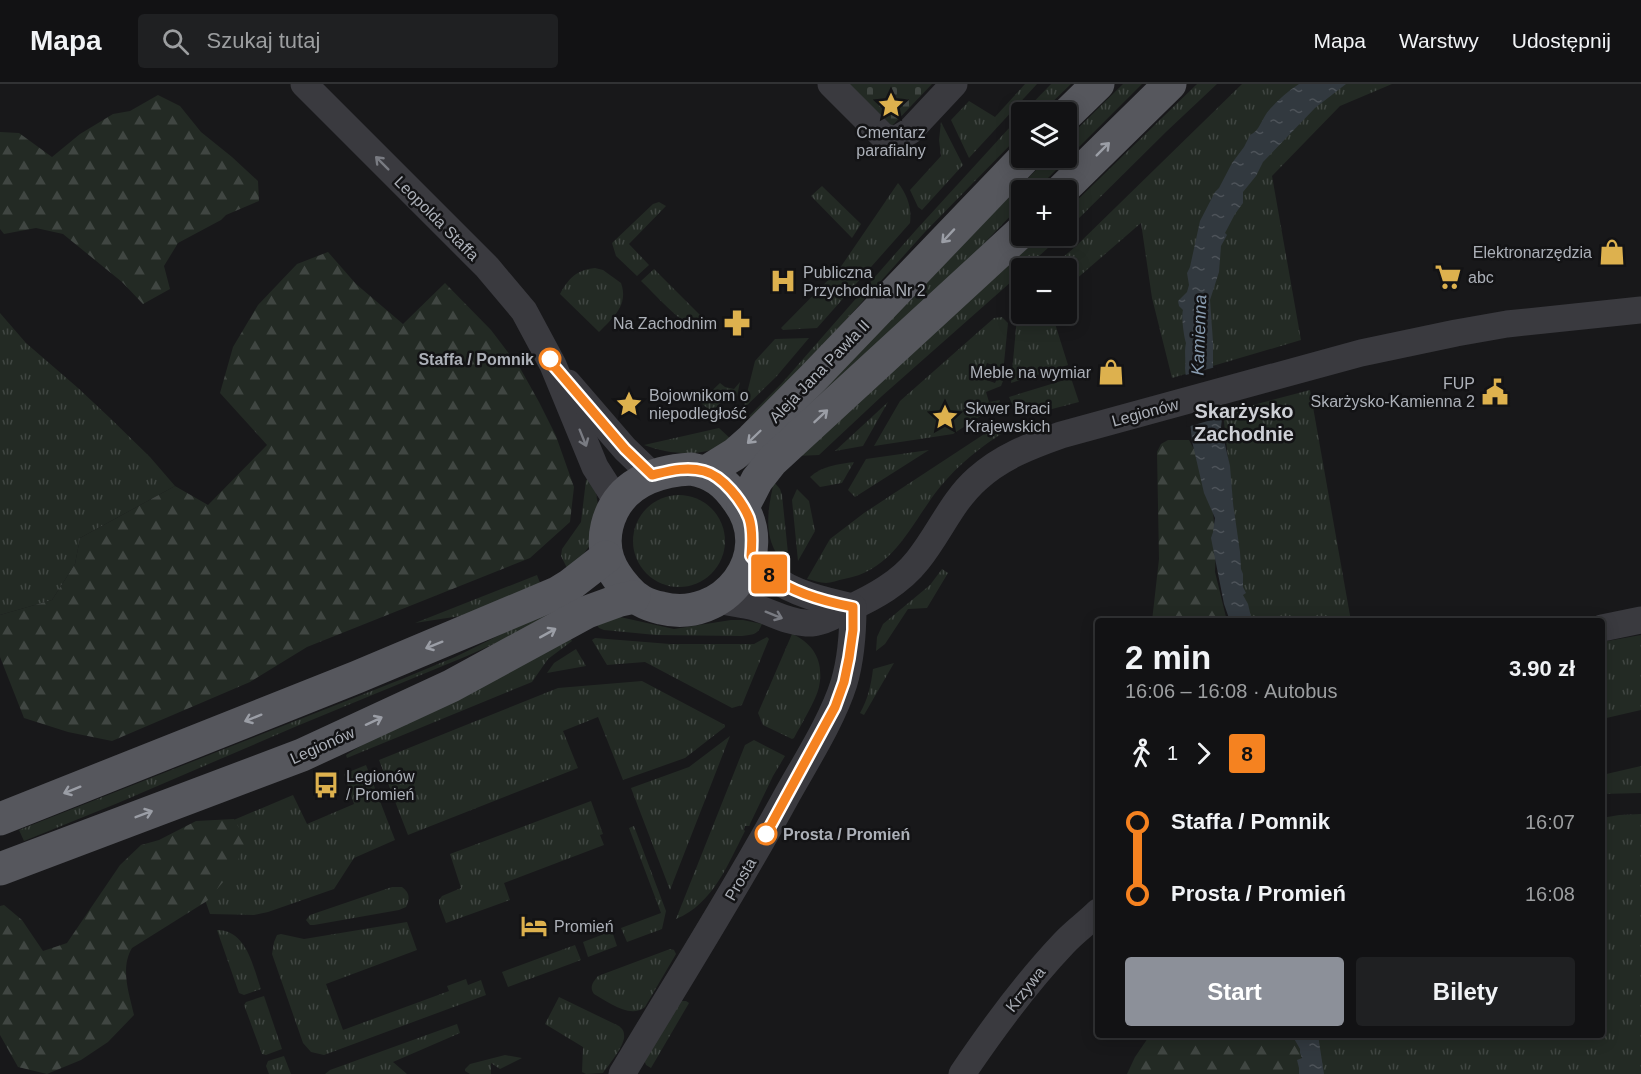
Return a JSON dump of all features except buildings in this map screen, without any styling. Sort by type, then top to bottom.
[{"type":"main road","points":[[1077,104],[1098,84]]},
{"type":"main road","points":[[1072,180],[1170,84]]},
{"type":"main road","name":"Aleja Jana Pawła II","points":[[706,472],[735,454],[759,432],[1014,168]]},
{"type":"main road","name":"Aleja Jana Pawła II","points":[[743,507],[756,480],[772,461],[1011,241]]},
{"type":"main road","points":[[691,469],[706,472],[720,480],[743,507],[749,520],[752,538],[751,556],[731,590],[706,607],[670,611],[649,605],[634,597],[620,581],[606,557],[607,526],[618,503],[627,491],[652,475],[691,469]]},
{"type":"main road","points":[[6,816],[368,672],[547,597],[570,585],[606,557]]},
{"type":"main road","name":"Legionów","points":[[0,869],[302,755],[450,686],[587,612],[634,597]]},
{"type":"street","name":"Leopolda Staffa","points":[[304,84],[486,267],[524,311],[553,365],[595,467],[618,503]]},
{"type":"street","points":[[831,84],[885,137],[895,140],[910,130],[954,84]]},
{"type":"street","name":"Legionów","points":[[718,600],[754,607],[783,619],[804,623],[826,620],[884,591],[907,573],[956,503],[975,481],[1002,459],[1061,435],[1361,352],[1507,324],[1641,310]]},
{"type":"street","name":"Leopolda Staffa","points":[[553,365],[625,449],[652,475]]},
{"type":"street","points":[[751,556],[781,583],[833,603],[853,607]]},
{"type":"street","name":"Prosta","points":[[622,1074],[766,834],[835,707],[849,658],[853,607]]},
{"type":"street","points":[[1605,627],[1641,620]]},
{"type":"street","name":"Krzywa","points":[[962,1074],[1001,1018],[1032,980],[1065,942],[1095,915]]},
{"type":"green space","name":"Cmentarz parafialny","points":[[849,84],[932,84],[892,126]]},
{"type":"green space","points":[[1025,84],[1037,84],[1020,102],[1011,102],[1011,112],[969,158],[951,120],[969,101],[995,117]]},
{"type":"green space","points":[[1051,84],[1071,84],[1052,102],[1034,102]]},
{"type":"green space","points":[[1123,84],[1142,84],[1077,149],[1077,129]]},
{"type":"green space","points":[[1197,84],[1217,84],[1077,220],[1077,200]]},
{"type":"green space","points":[[1242,84],[1392,84],[1340,106],[1272,176],[1301,340],[1172,378],[1152,298],[1141,223],[1077,278],[1077,258],[1062,258]]},
{"type":"green space","points":[[158,95],[180,106],[201,132],[258,181],[259,201],[226,215],[178,243],[164,266],[170,289],[143,304],[122,282],[63,234],[36,228],[4,234],[0,229],[0,132],[19,133],[52,157],[80,134],[113,114],[130,111]]},
{"type":"green space","points":[[941,122],[963,165],[922,210],[918,207],[910,190],[941,156],[939,140]]},
{"type":"green space","points":[[1011,126],[1011,144],[925,232],[755,421],[749,416],[782,383]]},
{"type":"green space","points":[[1038,168],[1058,168],[1046,180],[1026,180]]},
{"type":"green space","points":[[898,183],[908,202],[910,223],[817,328],[783,330],[781,328],[840,268]]},
{"type":"green space","points":[[822,186],[861,224],[852,238],[811,196]]},
{"type":"green space","points":[[1011,195],[1011,215],[972,256],[775,442],[886,321]]},
{"type":"green space","points":[[659,202],[666,206],[629,244],[649,265],[637,276],[616,256],[612,243],[653,204]]},
{"type":"green space","points":[[1029,246],[1050,246],[1037,258],[1016,258]]},
{"type":"green space","points":[[328,252],[356,284],[403,324],[445,283],[491,330],[520,368],[556,436],[574,487],[570,522],[530,558],[307,647],[250,682],[112,741],[68,732],[24,718],[0,657],[0,615],[52,600],[75,564],[80,538],[175,486],[208,505],[267,445],[220,393],[233,347],[258,305],[297,264]]},
{"type":"green space","points":[[1011,262],[1011,282],[819,455],[796,456]]},
{"type":"green space","points":[[595,268],[603,270],[621,283],[623,291],[618,310],[599,332],[560,294],[574,276]]},
{"type":"green space","points":[[654,269],[708,323],[699,327],[689,325],[641,281]]},
{"type":"green space","points":[[0,313],[26,343],[110,418],[150,457],[175,486],[80,538],[75,564],[52,600],[0,615]]},
{"type":"green space","points":[[1002,317],[1008,323],[1003,373],[1000,371],[1001,368],[987,363],[981,378],[995,383],[997,379],[1003,381],[1001,386],[986,392],[989,402],[1000,400],[999,404],[953,434],[874,446],[900,401],[994,318]]},
{"type":"green space","points":[[1016,324],[1055,324],[1068,365],[1011,383]]},
{"type":"green space","points":[[809,338],[776,377],[743,409],[755,361],[775,339]]},
{"type":"green space","points":[[1071,378],[1079,402],[1025,416],[1016,412],[1009,397]]},
{"type":"green space","points":[[740,382],[736,401],[728,394],[712,412],[700,402],[720,383],[734,389]]},
{"type":"green space","points":[[1310,390],[1350,618],[1246,618],[1223,413]]},
{"type":"green space","points":[[888,402],[863,446],[835,451]]},
{"type":"green space","points":[[998,425],[1006,431],[962,463],[940,487],[900,543],[876,566],[862,574],[830,583],[807,579],[830,539],[864,513]]},
{"type":"green space","points":[[719,428],[733,441],[712,450],[678,453],[644,445]]},
{"type":"green space","points":[[1168,440],[1189,440],[1202,464],[1211,492],[1216,541],[1215,572],[1226,618],[1152,618],[1159,559],[1157,452],[1161,444]]},
{"type":"green space","points":[[929,450],[855,497],[848,490],[866,459]]},
{"type":"green space","points":[[854,462],[842,483],[820,487],[810,477],[825,468]]},
{"type":"green space","points":[[591,478],[598,505],[590,545],[568,570],[561,556],[562,549],[581,522],[586,480]]},
{"type":"green space","points":[[774,482],[782,495],[788,553],[785,565],[774,549],[769,533],[769,507]]},
{"type":"green space","points":[[797,489],[809,501],[815,531],[798,561],[792,500]]},
{"type":"green space","points":[[679,495],[697,499],[711,509],[721,523],[725,541],[721,559],[711,573],[697,583],[679,587],[661,583],[647,573],[637,559],[633,541],[637,523],[647,509],[661,499]]},
{"type":"green space","points":[[942,569],[948,573],[927,608],[908,609],[885,644],[876,651],[877,637],[883,624],[930,585]]},
{"type":"green space","points":[[537,575],[542,588],[473,614],[415,623]]},
{"type":"green space","points":[[547,612],[548,615],[507,638],[467,656],[118,803],[24,841],[19,830],[402,679],[455,657]]},
{"type":"green space","points":[[620,617],[674,629],[731,620],[762,624],[756,633],[742,636],[656,635],[604,630],[599,628],[595,622]]},
{"type":"green space","points":[[792,634],[807,643],[816,655],[820,678],[815,699],[792,739],[763,725],[758,713]]},
{"type":"green space","points":[[568,635],[572,641],[548,659],[532,682],[347,758],[346,755],[372,739]]},
{"type":"green space","points":[[1641,635],[1641,710],[1605,718],[1605,641]]},
{"type":"green space","points":[[767,637],[769,639],[742,705],[732,708],[645,662],[607,665],[592,640],[595,638],[670,644],[754,644]]},
{"type":"green space","points":[[576,649],[586,666],[547,673],[554,663]]},
{"type":"green space","points":[[894,663],[864,715],[860,713],[869,692],[873,669]]},
{"type":"green space","points":[[642,681],[725,727],[685,758],[623,780],[598,717],[563,731],[578,768],[408,835],[379,760],[558,688]]},
{"type":"green space","points":[[730,736],[670,890],[631,788],[689,767]]},
{"type":"green space","points":[[754,740],[785,756],[749,826],[745,826],[745,831],[718,882],[700,904],[676,919],[745,745]]},
{"type":"green space","points":[[366,765],[395,840],[354,858],[334,889],[254,915],[210,914],[184,841],[293,795],[307,824],[354,804],[344,774]]},
{"type":"green space","points":[[1641,766],[1641,793],[1605,794],[1605,774]]},
{"type":"green space","points":[[591,801],[603,834],[600,835],[604,845],[504,883],[510,900],[446,923],[439,900],[442,896],[461,888],[450,854]]},
{"type":"green space","points":[[1641,814],[1641,1074],[1318,1074],[1311,1038],[1605,1038],[1605,817]]},
{"type":"green space","points":[[234,819],[246,840],[235,868],[207,901],[132,948],[128,956],[126,972],[134,1015],[108,1042],[81,1060],[47,1074],[18,1067],[0,1035],[0,906],[4,905],[22,920],[43,951],[67,943],[120,865],[141,845],[159,840],[196,821]]},
{"type":"green space","points":[[634,826],[666,911],[662,929],[627,942],[621,928],[661,913],[629,828]]},
{"type":"green space","points":[[392,887],[402,887],[407,892],[409,899],[406,907],[314,925],[310,925],[306,920],[310,915]]},
{"type":"green space","points":[[407,922],[417,950],[326,984],[343,1030],[449,991],[447,986],[466,979],[468,985],[481,980],[486,995],[324,1055],[311,1052],[303,1043],[272,954],[277,935],[304,939]]},
{"type":"green space","points":[[217,930],[235,936],[242,943],[261,989],[244,995],[239,993]]},
{"type":"green space","points":[[612,931],[617,946],[588,957],[583,942]]},
{"type":"green space","points":[[575,945],[581,960],[508,987],[502,972]]},
{"type":"green space","points":[[670,949],[676,954],[645,1007],[633,1011],[626,1010],[594,994],[592,985],[598,976]]},
{"type":"green space","points":[[264,996],[282,1049],[266,1055],[262,1054],[244,1005],[246,1002]]},
{"type":"green space","points":[[559,997],[619,1026],[623,1031],[622,1044],[603,1073],[586,1074],[582,1072],[583,1047],[545,1024]]},
{"type":"green space","points":[[679,1001],[689,1003],[651,1068],[644,1060]]},
{"type":"green space","points":[[457,1024],[460,1033],[393,1062],[407,1074],[325,1074],[330,1070]]},
{"type":"green space","points":[[1148,1038],[1298,1038],[1304,1074],[1127,1074]]},
{"type":"green space","points":[[505,1055],[522,1058],[500,1069],[491,1063],[491,1074],[470,1074],[465,1071],[470,1064]]},
{"type":"green space","points":[[284,1056],[291,1074],[269,1074],[266,1066],[268,1061]]},
{"type":"water","name":"Kamienna","points":[[1299,84],[1346,84],[1315,108],[1263,162],[1256,176],[1243,192],[1243,203],[1225,233],[1227,235],[1221,246],[1219,272],[1210,300],[1213,366],[1222,419],[1221,427],[1230,466],[1243,587],[1246,593],[1243,595],[1251,618],[1229,618],[1211,538],[1215,518],[1204,493],[1192,441],[1185,368],[1186,343],[1183,310],[1178,301],[1187,292],[1189,285],[1187,273],[1200,221],[1250,135],[1256,130],[1267,112]]},
{"type":"water","points":[[1294,1038],[1318,1038],[1324,1074],[1299,1074],[1297,1060],[1302,1058]]},
{"type":"pier","points":[[1216,367],[1225,416],[1187,427],[1182,376]]},
{"type":"bus line","name":"8","points":[[550,359],[625,449],[652,475],[691,469],[706,472],[720,480],[733,493],[749,520],[752,538],[751,556],[772,577],[810,595],[853,607],[849,658],[835,707],[766,834]]},
{"type":"place","name":"Cmentarz parafialny","points":[[891,105]]},
{"type":"place","name":"Elektronarzędzia","points":[[1612,252]]},
{"type":"place","name":"abc","points":[[1448,277]]},
{"type":"place","name":"Publiczna Przychodnia Nr 2","points":[[783,281]]},
{"type":"place","name":"Na Zachodnim","points":[[737,323]]},
{"type":"place","name":"Staffa / Pomnik","points":[[550,359]]},
{"type":"place","name":"Meble na wymiar","points":[[1111,372]]},
{"type":"place","name":"FUP Skarżysko-Kamienna 2","points":[[1495,392]]},
{"type":"place","name":"Bojownikom o niepodległość","points":[[629,404]]},
{"type":"place","name":"Skwer Braci Krajewskich","points":[[945,417]]},
{"type":"place","name":"Legionów / Promień","points":[[326,785]]},
{"type":"place","name":"Prosta / Promień","points":[[766,834]]},
{"type":"place","name":"Promień","points":[[534,926]]},
{"type":"district","name":"Skarżysko Zachodnie","points":[[1244,422]]}]
